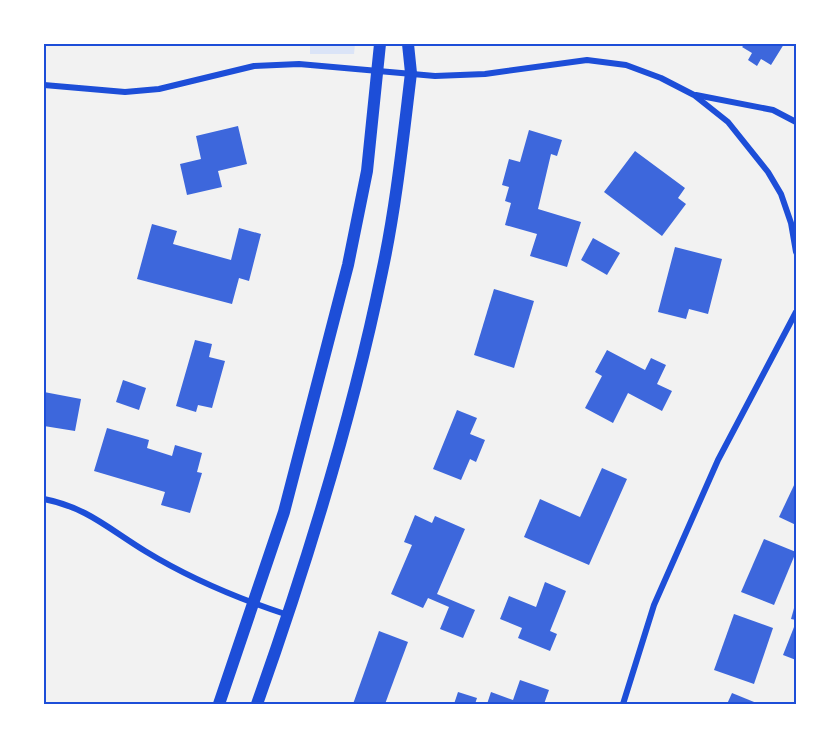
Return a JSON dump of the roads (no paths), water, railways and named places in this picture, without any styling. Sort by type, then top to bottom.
[{"type":"main road","points":[[219,705],[255,604],[289,496],[348,265],[367,171],[380,44]]},
{"type":"main road","points":[[257,705],[288,615],[353,397],[383,270],[411,73],[408,44]]},
{"type":"street","points":[[44,85],[125,92],[159,89],[254,66],[299,64],[435,76],[485,74],[587,60],[626,66],[661,78],[694,95],[728,122],[768,172],[781,194],[788,213],[796,252]]},
{"type":"street","points":[[694,95],[773,110],[796,122]]},
{"type":"street","points":[[623,705],[654,606],[718,460],[796,312]]},
{"type":"street","points":[[44,499],[63,503],[90,514],[146,552],[255,604],[288,615]]}]
